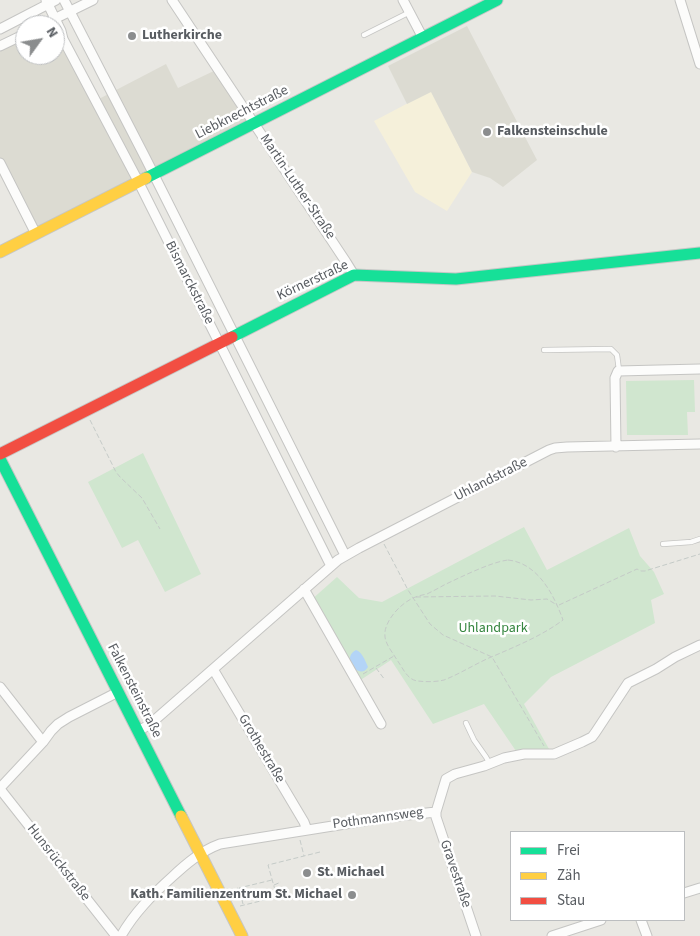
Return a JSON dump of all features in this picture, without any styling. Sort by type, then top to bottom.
[{"type":"street","name":"Bismarckstraße","points":[[64,0],[345,555]]},
{"type":"street","points":[[61,15],[94,0]]},
{"type":"street","name":"Martin-Luther-Straße","points":[[172,0],[354,275]]},
{"type":"street","points":[[404,0],[423,38]]},
{"type":"street","name":"Liebknechtstraße","points":[[0,252],[497,0]]},
{"type":"street","points":[[680,0],[700,64]]},
{"type":"street","name":"Bismarckstraße","points":[[50,1],[54,15]]},
{"type":"street","points":[[0,29],[50,1]]},
{"type":"street","points":[[0,46],[15,39]]},
{"type":"street","name":"Bismarckstraße","points":[[65,43],[138,183],[331,566]]},
{"type":"street","points":[[0,163],[36,234]]},
{"type":"street","name":"Körnerstraße","points":[[0,454],[354,275],[456,278],[700,253]]},
{"type":"street","points":[[616,447],[615,378],[619,370],[700,369]]},
{"type":"street","name":"Uhlandstraße","points":[[138,731],[149,725],[345,555],[549,450],[567,447],[700,444]]},
{"type":"street","name":"Falkensteinstraße","points":[[0,459],[242,936]]},
{"type":"street","points":[[304,589],[381,724]]},
{"type":"street","name":"Pothmannsweg","points":[[120,936],[147,900],[185,865],[212,847],[220,844],[390,817],[436,812],[448,777],[510,756],[524,754],[550,755],[592,737],[628,683],[656,669],[674,657],[700,645]]},
{"type":"street","name":"Grothestraße","points":[[213,669],[307,830]]},
{"type":"street","points":[[0,687],[43,742]]},
{"type":"street","points":[[0,788],[43,742],[50,731],[62,721],[118,692]]},
{"type":"street","name":"Hunsrückstraße","points":[[0,788],[116,936]]},
{"type":"street","name":"Gravestraße","points":[[436,812],[476,936]]},
{"type":"street","points":[[685,893],[700,888]]},
{"type":"street","points":[[552,936],[598,921]]},
{"type":"street","points":[[641,921],[646,936]]},
{"type":"lane","points":[[364,35],[410,12]]},
{"type":"lane","points":[[544,350],[611,349],[617,355],[619,370]]},
{"type":"lane","points":[[663,544],[690,542],[700,538]]},
{"type":"lane","points":[[466,723],[474,740],[490,764]]},
{"type":"path","points":[[85,411],[116,472],[142,498],[160,529]]},
{"type":"path","points":[[380,537],[408,590],[430,624],[443,634],[492,657],[550,755]]},
{"type":"path","points":[[558,605],[637,569],[645,571],[700,554]]},
{"type":"path","points":[[508,560],[520,562],[531,570],[549,589],[558,605],[563,620],[552,629],[445,679],[433,682],[419,682],[407,675],[385,637],[386,627],[397,611],[413,597],[428,593],[495,563],[508,560]]},
{"type":"path","points":[[413,597],[496,596],[531,600],[547,599],[558,605]]},
{"type":"path","points":[[355,679],[395,656]]},
{"type":"path","points":[[375,667],[385,680]]},
{"type":"path","points":[[302,849],[304,856]]},
{"type":"path","points":[[272,880],[239,888],[243,905],[277,897],[268,865],[320,852]]},
{"type":"path","points":[[273,885],[281,882]]},
{"type":"shaded area","name":"Falkensteinschule","points":[[467,26],[537,160],[503,187],[490,178],[472,172],[431,92],[407,104],[388,66]]},
{"type":"shaded area","points":[[15,39],[15,65],[65,65],[65,39],[95,101],[166,64],[178,88],[218,69],[254,124],[36,234],[0,163],[0,46]]},
{"type":"shaded area","points":[[431,91],[472,172],[447,211],[415,192],[374,121]]},
{"type":"green space","points":[[694,380],[695,412],[687,412],[688,435],[627,435],[626,381]]},
{"type":"green space","points":[[143,453],[201,574],[165,592],[138,540],[122,548],[88,482]]},
{"type":"green space","name":"Uhlandpark","points":[[524,527],[547,570],[629,528],[640,556],[654,572],[664,594],[651,600],[655,623],[551,677],[524,704],[549,749],[516,751],[484,704],[433,724],[391,660],[359,681],[310,601],[337,577],[359,598],[382,602]]},
{"type":"water","points":[[356,650],[362,654],[368,667],[365,671],[356,670],[351,663],[350,658]]},
{"type":"traffic: fast","points":[[146,178],[497,0]]},
{"type":"traffic: fast","points":[[232,337],[354,275],[456,279],[700,253]]},
{"type":"traffic: fast","points":[[0,459],[181,816]]},
{"type":"traffic: slow","points":[[0,252],[146,178]]},
{"type":"traffic: slow","points":[[181,816],[242,936]]},
{"type":"traffic: jam","points":[[0,454],[232,337]]},
{"type":"place","name":"Lutherkirche","points":[[132,36]]},
{"type":"place","name":"Falkensteinschule","points":[[487,132]]},
{"type":"place","name":"St. Michael","points":[[307,873]]},
{"type":"place","name":"Kath. Familienzentrum St. Michael","points":[[352,895]]}]
